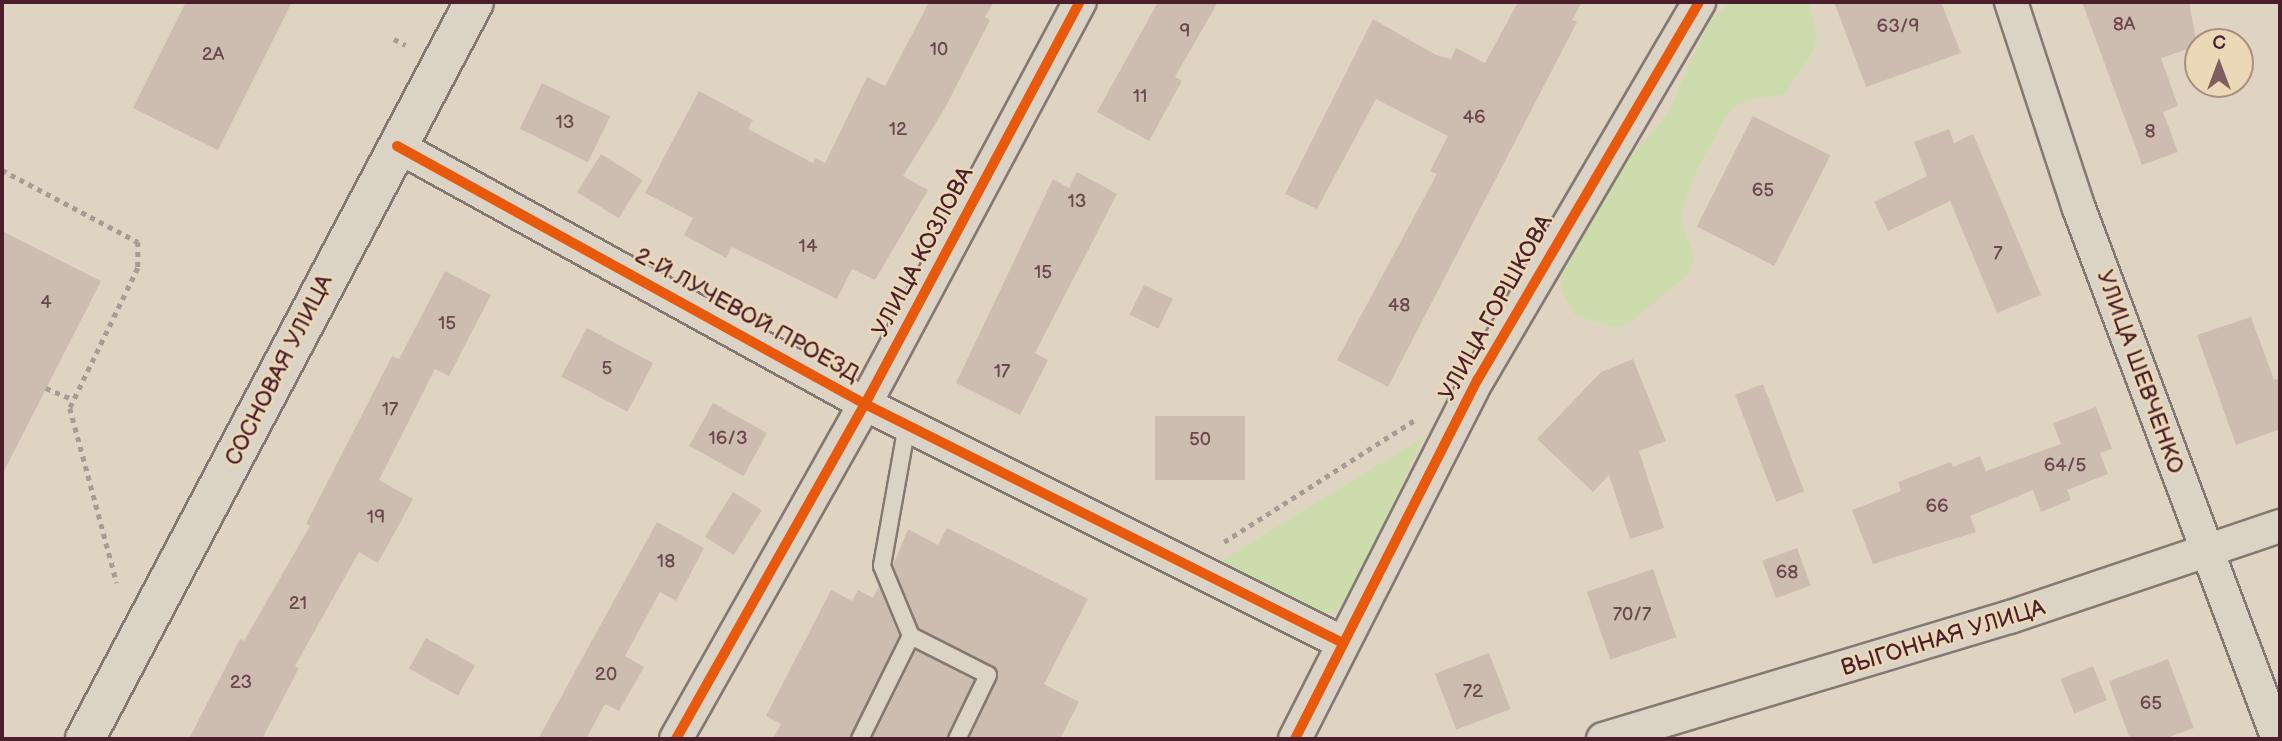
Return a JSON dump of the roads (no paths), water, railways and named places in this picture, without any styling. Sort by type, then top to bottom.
[{"type":"street","name":"СОСНОВАЯ УЛИЦА","points":[[85,739],[474,2]]},
{"type":"street","name":"УЛИЦА КОЗЛОВА","points":[[676,739],[865,404],[1080,2]]},
{"type":"street","name":"УЛИЦА ГОРШКОВА","points":[[1295,739],[1478,379],[1699,2]]},
{"type":"street","name":"УЛИЦА ШЕВЧЕНКО","points":[[2011,2],[2078,206],[2278,739]]},
{"type":"street","name":"2-Й ЛУЧЕВОЙ ПРОЕЗД","points":[[397,146],[865,404],[1343,643]]},
{"type":"street","name":"ВЫГОННАЯ УЛИЦА","points":[[1603,739],[1775,691],[2207,554],[2280,527]]},
{"type":"lane","points":[[907,425],[882,566],[911,636],[988,675],[957,739]]},
{"type":"lane","points":[[860,739],[911,636]]}]
